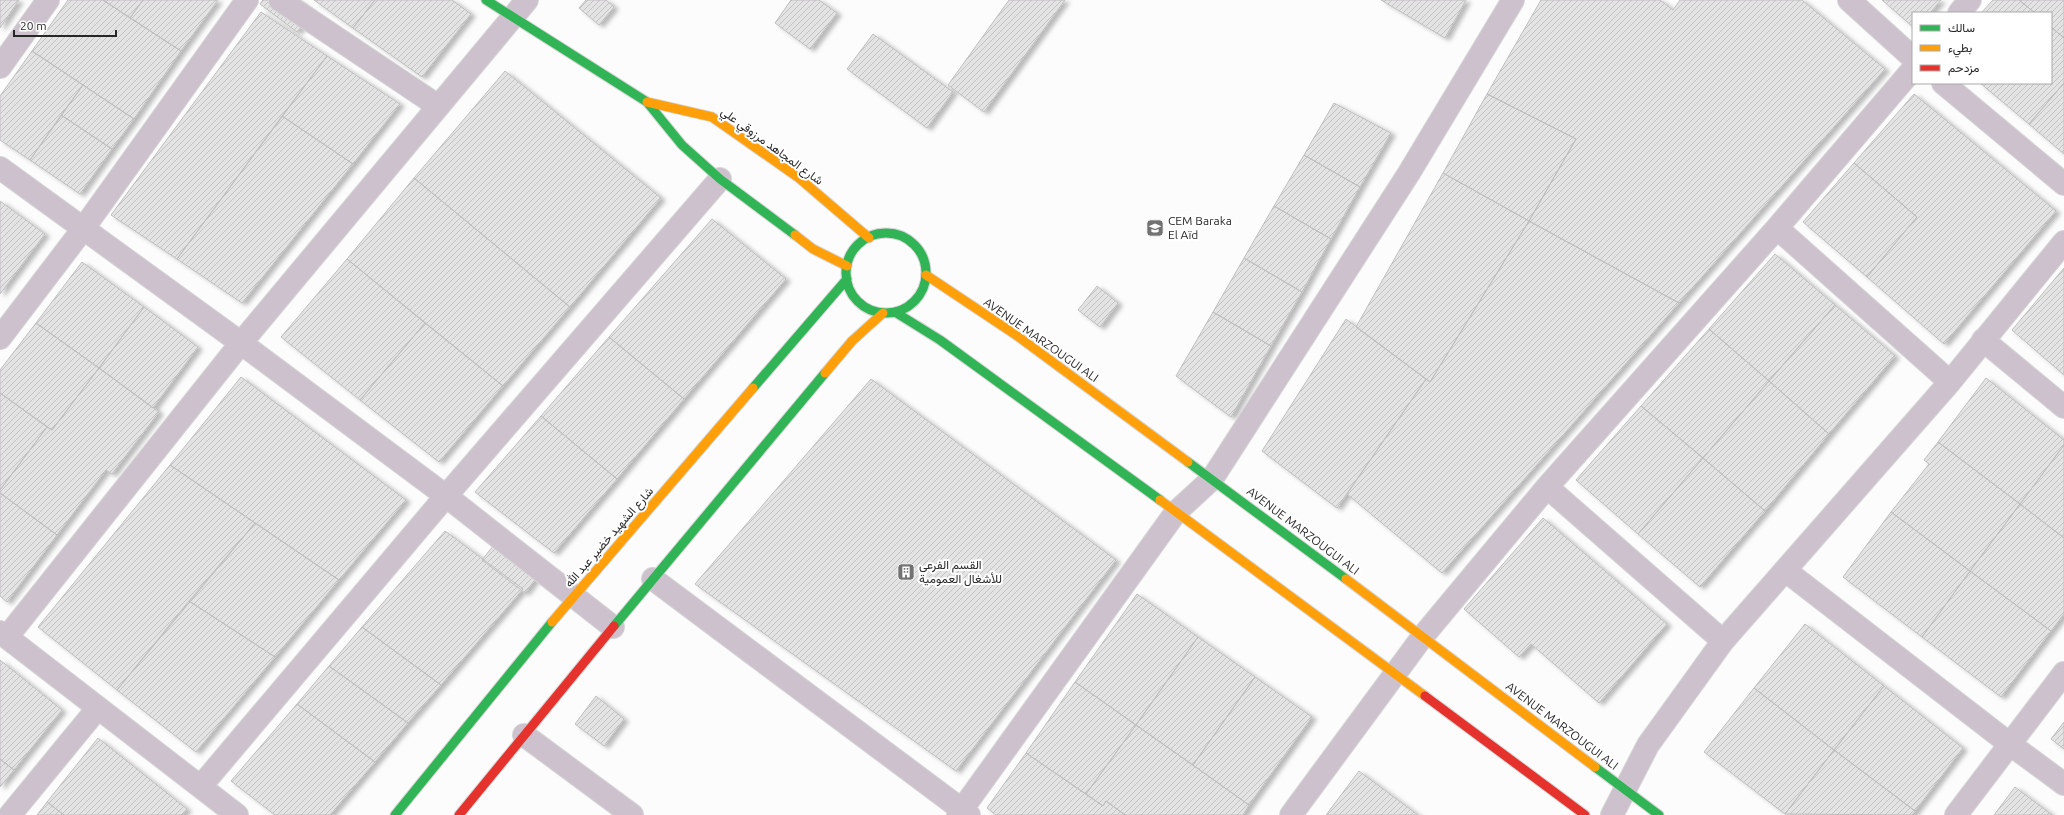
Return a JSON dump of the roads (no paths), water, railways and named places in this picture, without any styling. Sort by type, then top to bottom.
[{"type":"main road","name":"شارع المجاهد مرزوقي علي","points":[[486,0],[647,102],[682,145],[720,179],[812,249],[847,266]]},
{"type":"main road","name":"شارع المجاهد مرزوقي علي","points":[[647,102],[712,117],[799,178],[869,238]]},
{"type":"main road","points":[[882,234],[895,235],[908,240],[918,250],[924,262],[926,275],[924,288],[916,299],[907,307],[895,312],[883,313],[870,310],[859,302],[851,292],[847,279],[847,266],[858,244],[869,238],[882,234]]},
{"type":"main road","name":"AVENUE MARZOUGUI ALI","points":[[926,275],[1016,335],[1212,479],[1423,636],[1659,815]]},
{"type":"main road","name":"شارع الشهيد خضير عبد الله","points":[[395,815],[573,596],[847,279]]},
{"type":"main road","points":[[895,312],[940,340],[1176,512],[1584,815]]},
{"type":"main road","points":[[459,815],[613,627],[852,341],[883,313]]},
{"type":"street","points":[[0,67],[48,0]]},
{"type":"street","points":[[0,338],[83,229],[247,0]]},
{"type":"street","points":[[280,0],[438,106]]},
{"type":"street","points":[[237,815],[3,635],[241,343],[511,17],[527,0]]},
{"type":"street","points":[[653,579],[963,813],[1176,512],[1212,479],[1376,225],[1513,0]]},
{"type":"street","points":[[1849,0],[1912,57]]},
{"type":"street","points":[[1960,12],[1970,0]]},
{"type":"street","points":[[1291,815],[1423,636],[1547,487],[1777,228],[1912,70]]},
{"type":"street","points":[[1943,84],[2064,184]]},
{"type":"street","points":[[0,168],[241,343],[446,496],[613,627]]},
{"type":"street","points":[[201,786],[446,496],[720,179]]},
{"type":"street","points":[[1777,228],[1950,382]]},
{"type":"street","points":[[1612,815],[1652,739],[1723,641],[1786,571],[1950,382],[2064,242]]},
{"type":"street","points":[[1983,340],[2064,407]]},
{"type":"street","points":[[1547,487],[1723,641]]},
{"type":"street","points":[[1786,571],[2011,745],[2064,784]]},
{"type":"street","points":[[1956,815],[2011,745],[2064,673]]},
{"type":"street","points":[[10,815],[96,708]]},
{"type":"street","points":[[524,735],[632,815]]},
{"type":"place","name":"CEM Baraka El Aïd","points":[[1155,228]]},
{"type":"place","name":"القسم الفرعي للأشغال العمومية","points":[[906,572]]}]
